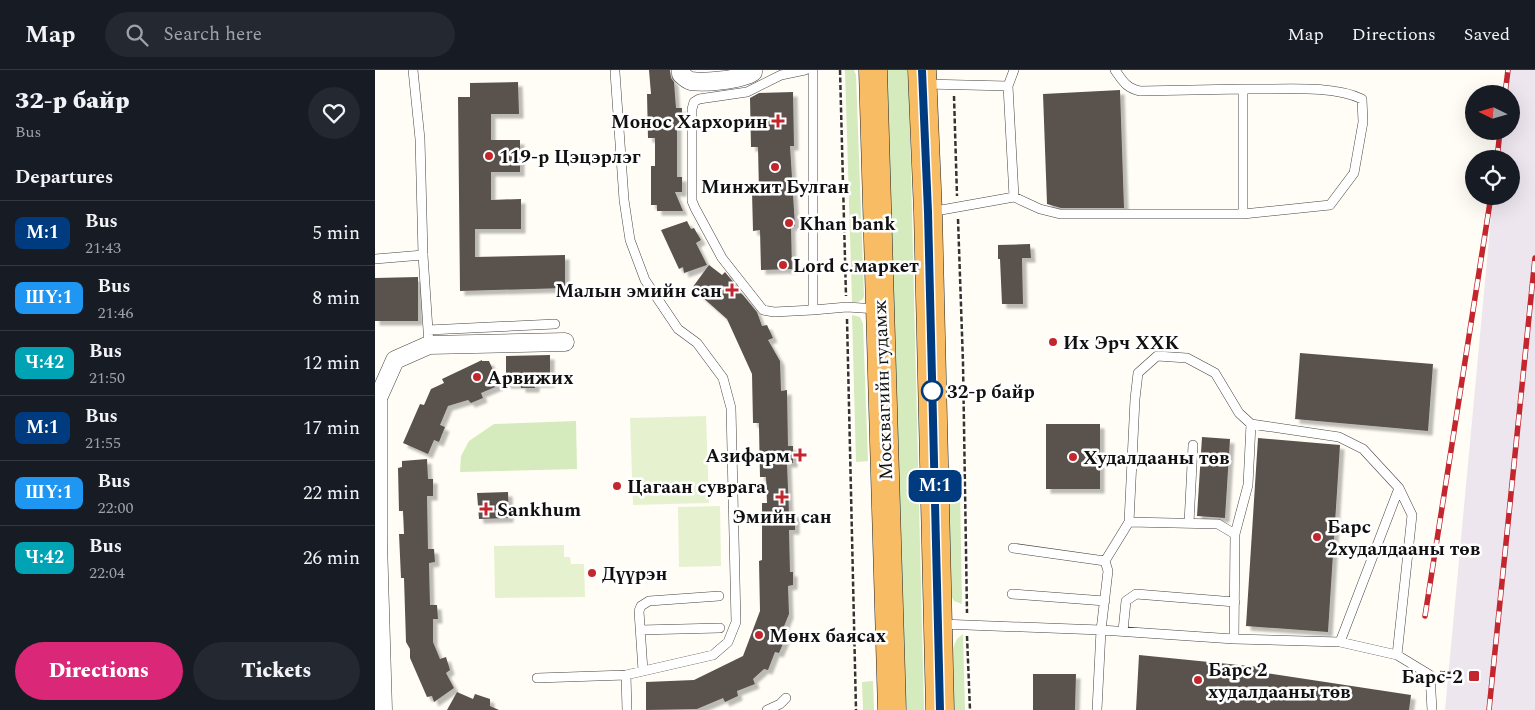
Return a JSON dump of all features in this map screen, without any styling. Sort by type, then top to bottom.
[{"type":"highway","name":"Москвагийн гудамж","points":[[873,70],[892,710]]},
{"type":"highway","points":[[922,77],[928,212],[940,710]]},
{"type":"street","points":[[681,70],[681,74],[690,81],[735,79],[747,76],[753,70]]},
{"type":"street","points":[[383,710],[377,542],[378,398],[395,360],[429,337],[565,342]]},
{"type":"lane","points":[[413,70],[420,139],[423,255],[429,337],[555,324]]},
{"type":"lane","points":[[805,70],[781,75],[747,92],[699,99],[694,102],[692,109],[693,200],[695,208],[722,258],[763,310],[774,312],[847,308],[879,309]]},
{"type":"lane","points":[[813,70],[813,310]]},
{"type":"lane","points":[[1014,70],[1008,86],[1014,197]]},
{"type":"lane","points":[[928,212],[1014,197],[1040,209],[1060,214],[1243,214],[1329,205],[1354,173],[1363,122],[1362,99],[1352,94],[1324,90],[1140,91],[1130,89],[1125,85],[1115,70]]},
{"type":"lane","points":[[537,678],[626,675],[713,655],[729,642],[736,622],[731,408],[723,378],[697,342],[678,329],[645,280],[630,240],[615,72]]},
{"type":"lane","points":[[922,77],[954,86],[1008,86]]},
{"type":"lane","points":[[1243,89],[1243,214]]},
{"type":"lane","points":[[375,260],[423,255]]},
{"type":"lane","points":[[1097,710],[1101,630],[1108,571],[1105,561],[1129,522],[1138,374],[1157,356],[1187,358],[1215,373],[1239,413],[1251,424],[1339,437],[1363,449],[1399,488],[1412,515],[1397,656]]},
{"type":"lane","points":[[1234,639],[1235,534],[1249,485],[1251,424]]},
{"type":"lane","points":[[1189,523],[1193,445]]},
{"type":"lane","points":[[1340,642],[1399,488]]},
{"type":"lane","points":[[1129,522],[1218,524],[1235,534]]},
{"type":"lane","points":[[1013,548],[1105,561]]},
{"type":"lane","points":[[1012,594],[1105,601]]},
{"type":"lane","points":[[1123,632],[1126,601],[1137,594],[1235,602]]},
{"type":"lane","points":[[643,671],[639,611],[641,606],[649,601],[719,596]]},
{"type":"lane","points":[[939,624],[1101,630],[1234,639],[1340,642],[1397,656],[1430,675],[1432,710]]},
{"type":"lane","points":[[640,630],[720,628]]},
{"type":"lane","points":[[626,675],[627,710]]},
{"type":"lane","points":[[767,710],[780,704],[786,698]]},
{"type":"path","points":[[840,70],[856,710]]},
{"type":"path","points":[[954,86],[963,363],[970,710]]},
{"type":"path","points":[[1430,675],[1433,671],[1464,674]]},
{"type":"shaded area","points":[[1505,70],[1535,70],[1535,710],[1445,710],[1492,205],[1520,205],[1520,150],[1498,150],[1499,140],[1520,140],[1520,85],[1504,85]]},
{"type":"green space","points":[[845,70],[854,70],[856,75],[864,296],[858,302],[852,302]]},
{"type":"green space","points":[[886,70],[907,70],[909,90],[924,710],[907,710],[903,672]]},
{"type":"green space","points":[[852,315],[860,317],[863,324],[868,461],[856,462]]},
{"type":"green space","points":[[706,416],[709,503],[633,505],[630,418]]},
{"type":"green space","points":[[576,421],[577,469],[460,472],[461,456],[469,441],[494,424]]},
{"type":"green space","points":[[947,490],[960,490],[962,604],[954,601],[950,594]]},
{"type":"green space","points":[[720,506],[721,566],[679,567],[678,507]]},
{"type":"green space","points":[[564,545],[564,557],[570,557],[571,564],[584,564],[585,597],[495,598],[494,546]]},
{"type":"green space","points":[[963,634],[965,710],[953,710],[952,650],[957,639]]},
{"type":"green space","points":[[873,681],[874,710],[863,710],[862,682]]},
{"type":"building","points":[[649,70],[670,70],[671,78],[674,82],[676,108],[682,108],[682,124],[677,124],[677,177],[682,177],[682,192],[675,192],[683,211],[657,211],[657,205],[651,205],[651,166],[655,166],[655,138],[648,138],[647,94],[651,94]]},
{"type":"building","name":"119-р Цэцэрлэг","points":[[518,82],[519,114],[491,114],[491,140],[520,140],[520,172],[491,172],[491,200],[521,199],[521,229],[475,229],[475,257],[565,255],[565,288],[460,291],[458,97],[470,97],[470,83]]},
{"type":"building","points":[[1120,90],[1124,208],[1061,208],[1047,204],[1043,94]]},
{"type":"building","name":"Минжит Булган","points":[[793,92],[794,146],[790,146],[795,226],[791,226],[792,269],[761,270],[760,230],[753,231],[752,192],[759,192],[758,147],[751,147],[750,98],[759,93]]},
{"type":"building","points":[[687,221],[691,229],[694,228],[701,240],[696,243],[707,265],[684,273],[683,267],[679,269],[661,230]]},
{"type":"building","points":[[1030,244],[1031,258],[1022,258],[1023,304],[1002,304],[998,245]]},
{"type":"building","points":[[709,265],[722,275],[725,272],[734,283],[732,285],[757,312],[762,326],[767,325],[773,338],[768,340],[780,361],[781,391],[787,390],[788,446],[793,446],[793,463],[787,463],[789,513],[795,513],[795,530],[789,530],[790,572],[793,572],[793,585],[788,586],[789,614],[780,636],[785,639],[779,653],[775,652],[768,670],[764,669],[753,679],[755,684],[737,691],[738,696],[725,702],[723,698],[697,709],[646,710],[646,682],[694,680],[743,656],[760,611],[759,561],[762,560],[762,503],[767,503],[766,477],[760,477],[759,423],[753,423],[752,374],[727,319],[692,288]]},
{"type":"building","points":[[418,277],[418,321],[375,321],[375,278]]},
{"type":"building","points":[[1300,353],[1433,364],[1428,431],[1295,419]]},
{"type":"building","points":[[550,355],[550,383],[535,383],[535,388],[521,388],[521,384],[506,384],[506,356]]},
{"type":"building","points":[[482,360],[489,361],[500,385],[481,393],[483,398],[471,403],[468,400],[448,406],[440,425],[445,427],[439,442],[434,440],[428,454],[403,443],[420,404],[424,405],[431,389],[444,383],[442,379]]},
{"type":"building","name":"Худалдааны төв","points":[[1046,424],[1100,424],[1100,489],[1046,489]]},
{"type":"building","points":[[1202,437],[1230,439],[1225,518],[1197,516]]},
{"type":"building","points":[[1258,438],[1340,445],[1328,632],[1246,626]]},
{"type":"building","points":[[427,459],[428,479],[433,479],[433,496],[427,496],[428,549],[434,549],[435,562],[429,563],[430,605],[437,605],[438,619],[433,619],[433,642],[440,659],[446,657],[450,670],[446,673],[454,688],[434,702],[432,696],[427,697],[410,658],[410,649],[406,642],[404,578],[401,578],[399,534],[404,534],[403,511],[399,511],[398,468],[402,467],[402,461]]},
{"type":"building","points":[[508,492],[509,518],[479,519],[477,493]]},
{"type":"building","name":"Барс 2 худалдааны төв","points":[[1139,655],[1259,667],[1259,672],[1411,695],[1409,710],[1136,710]]},
{"type":"building","points":[[1033,674],[1076,674],[1075,710],[1033,710]]},
{"type":"building","points":[[457,692],[473,699],[475,694],[490,699],[490,706],[499,710],[447,710]]},
{"type":"railway","points":[[1506,85],[1508,70]]},
{"type":"railway","points":[[1498,150],[1499,140]]},
{"type":"railway","points":[[1425,616],[1490,205]]},
{"type":"railway","points":[[1489,710],[1535,258]]},
{"type":"bus line","name":"М:1","points":[[922,70],[928,212],[940,710]]},
{"type":"place","name":"Монос Хархорин","points":[[778,121]]},
{"type":"place","name":"119-р Цэцэрлэг","points":[[489,156]]},
{"type":"place","name":"Минжит Булган","points":[[775,167]]},
{"type":"place","name":"Khan bank","points":[[789,223]]},
{"type":"place","name":"Lord с.маркет","points":[[783,265]]},
{"type":"place","name":"Малын эмийн сан","points":[[732,290]]},
{"type":"place","name":"Их Эрч ХХК","points":[[1053,342]]},
{"type":"place","name":"Арвижих","points":[[477,377]]},
{"type":"place","name":"32-р байр","points":[[932,391]]},
{"type":"place","name":"Азифарм","points":[[800,455]]},
{"type":"place","name":"Худалдааны төв","points":[[1073,457]]},
{"type":"place","name":"Цагаан суврага","points":[[617,486]]},
{"type":"place","name":"Эмийн сан","points":[[782,497]]},
{"type":"place","name":"Sankhum","points":[[486,509]]},
{"type":"place","name":"Барс 2худалдааны төв","points":[[1317,537]]},
{"type":"place","name":"Дүүрэн","points":[[592,573]]},
{"type":"place","name":"Мөнх баясах","points":[[759,635]]},
{"type":"place","name":"Барс-2","points":[[1474,676]]},
{"type":"place","name":"Барс 2 худалдааны төв","points":[[1198,680]]}]
